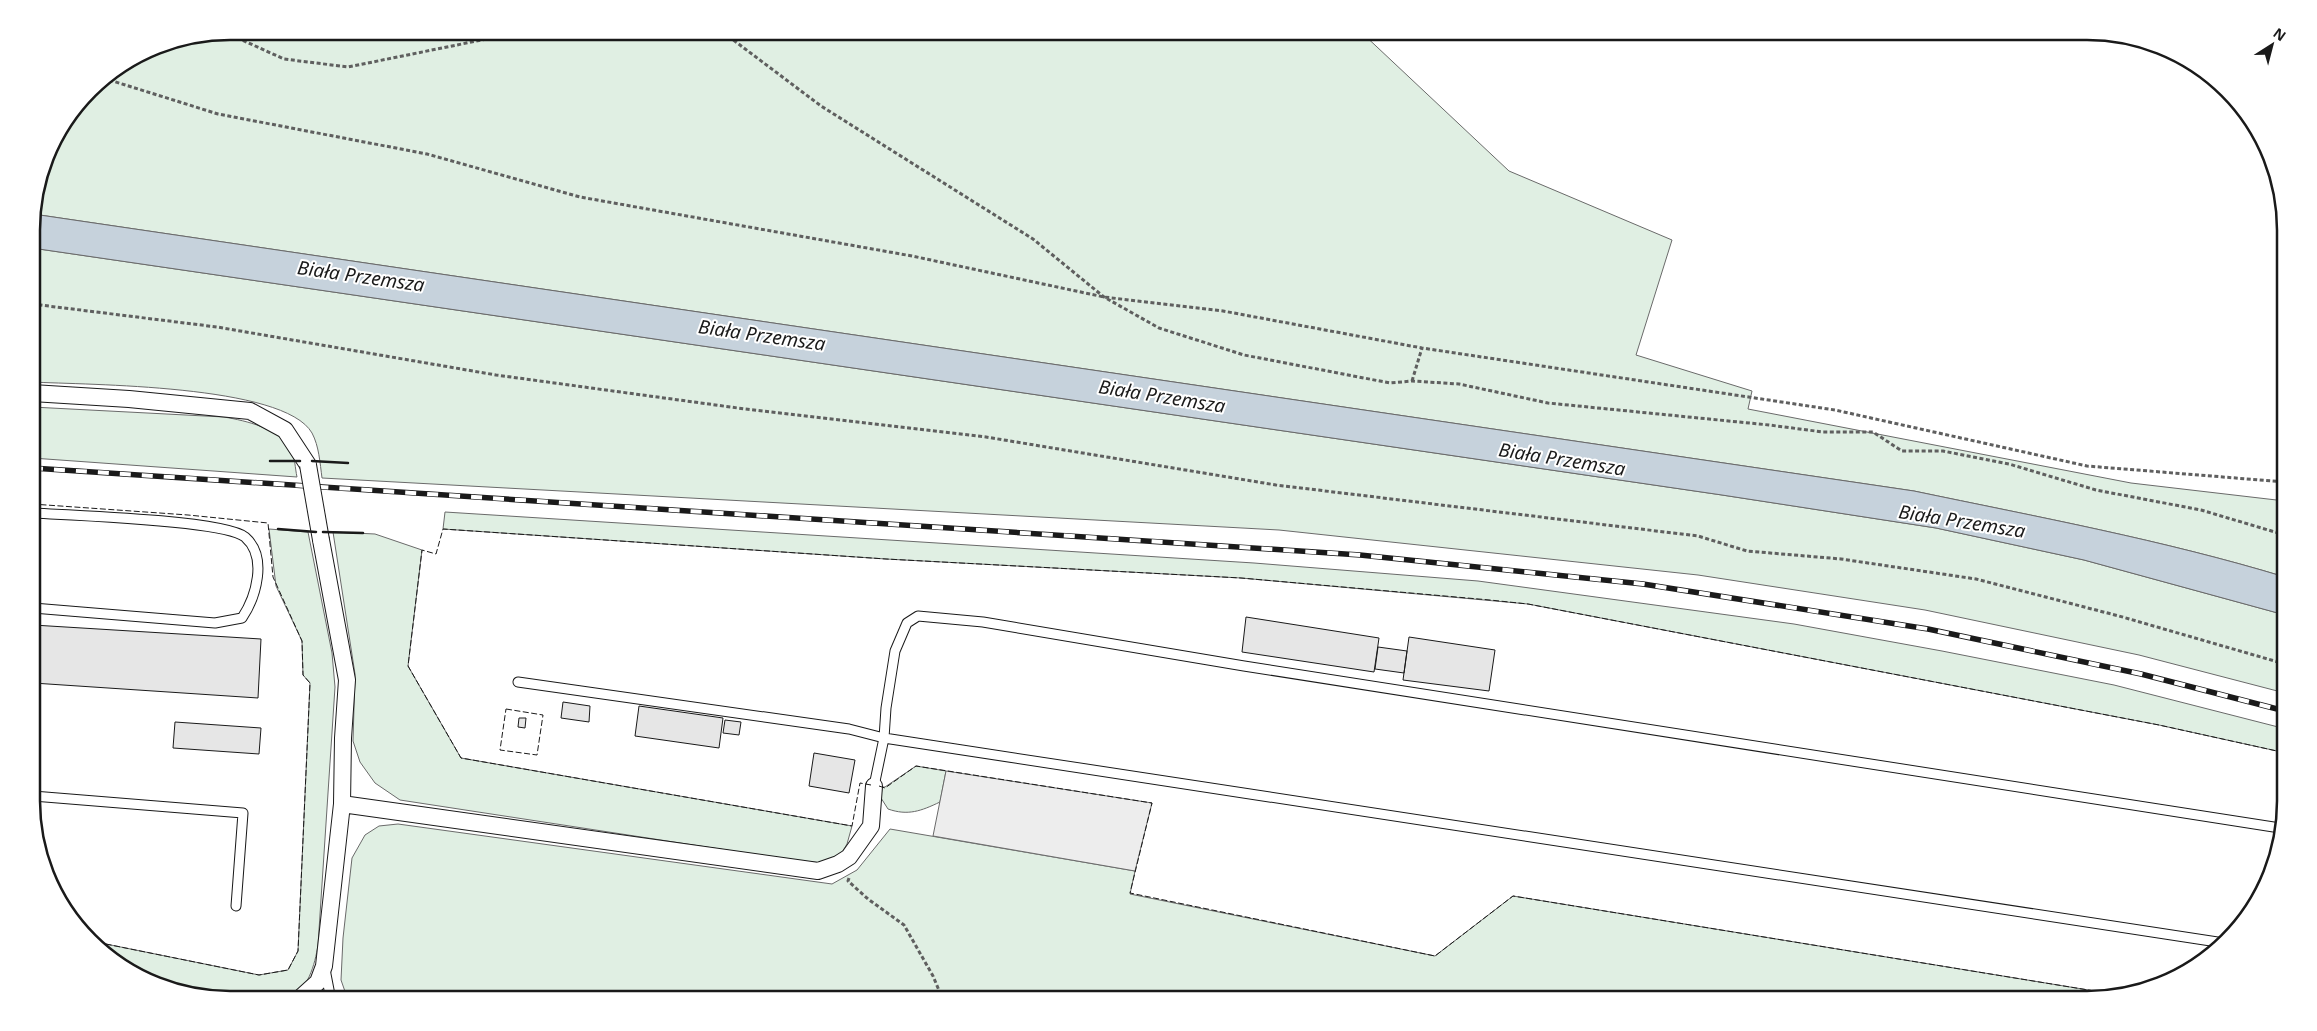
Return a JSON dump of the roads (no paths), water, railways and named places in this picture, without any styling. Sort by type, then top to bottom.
[{"type":"street","points":[[40,393],[129,399],[250,411],[285,430],[308,464],[346,680],[342,804],[324,966],[318,982],[308,991]]},
{"type":"street","points":[[342,804],[818,870],[838,864],[849,857],[871,826],[874,786]]},
{"type":"lane","points":[[40,514],[201,525],[230,529],[245,537],[254,550],[257,584],[252,604],[242,618],[215,622],[40,609]]},
{"type":"lane","points":[[874,786],[884,738],[886,708],[895,651],[907,623],[918,616],[983,622],[1244,666],[2275,827]]},
{"type":"lane","points":[[518,682],[848,729],[884,738],[2214,942]]},
{"type":"lane","points":[[40,797],[242,813],[236,906]]},
{"type":"lane","points":[[324,966],[330,991]]},
{"type":"water","name":"Biała Przemsza","points":[[40,215],[1914,491],[2147,540],[2277,575],[2277,613],[2084,560],[1936,528],[1722,495],[40,249]]},
{"type":"railway","points":[[40,469],[1360,555],[1643,584],[1928,629],[2141,674],[2277,709]]}]
